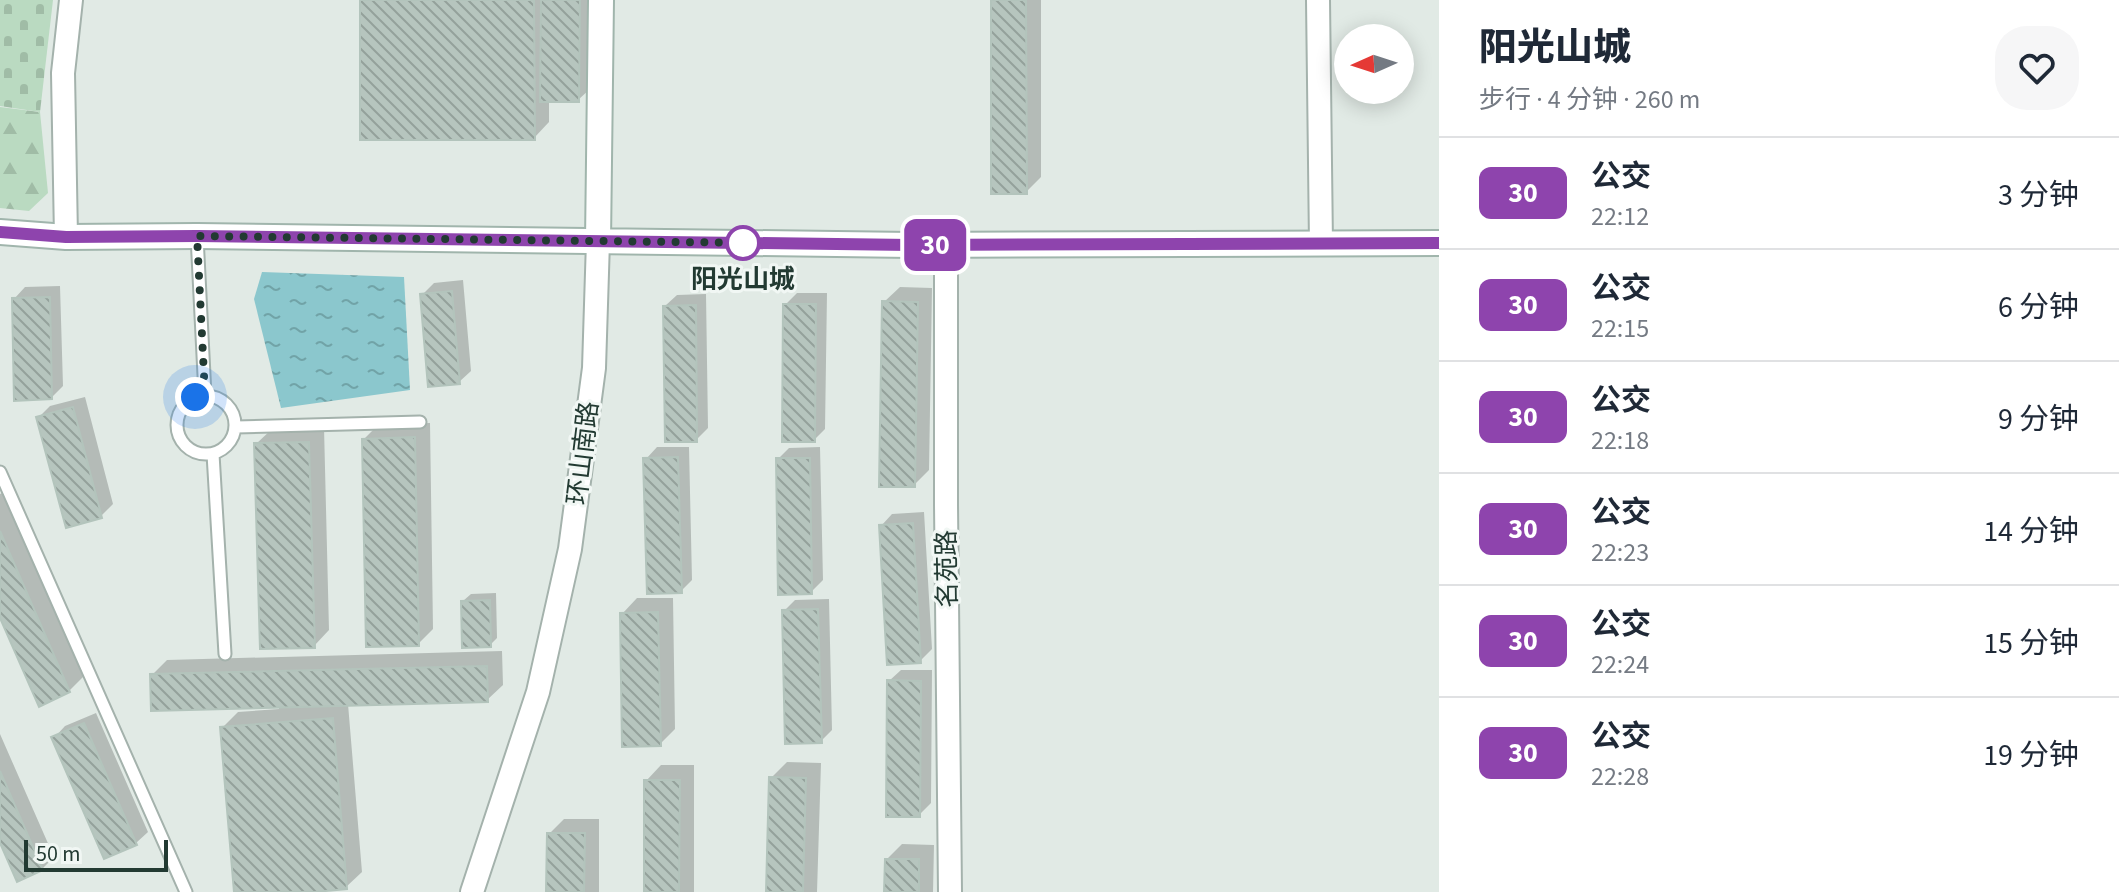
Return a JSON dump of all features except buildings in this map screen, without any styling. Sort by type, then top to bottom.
[{"type":"main road","name":"环山南路","points":[[598,241],[601,0]]},
{"type":"main road","points":[[0,232],[66,237],[946,245],[1439,243]]},
{"type":"street","points":[[66,237],[63,73],[71,0]]},
{"type":"street","points":[[1318,0],[1321,244]]},
{"type":"street","name":"环山南路","points":[[472,892],[538,692],[570,549],[594,368],[598,241]]},
{"type":"street","name":"名苑路","points":[[946,245],[950,892]]},
{"type":"lane","points":[[197,236],[205,395]]},
{"type":"lane","points":[[205,395],[224,401],[235,417],[236,427],[234,436],[222,450],[202,454],[183,444],[177,423],[185,404],[205,395]]},
{"type":"lane","points":[[236,427],[420,422]]},
{"type":"lane","points":[[213,454],[225,654]]},
{"type":"lane","points":[[0,472],[186,892]]},
{"type":"green space","points":[[0,0],[53,0],[40,112],[0,106]]},
{"type":"green space","points":[[0,107],[40,112],[48,193],[29,211],[0,208]]},
{"type":"water","points":[[262,272],[404,277],[410,390],[281,408],[254,299]]},
{"type":"bus line","name":"30","points":[[0,232],[66,237],[911,245],[1439,243]]},
{"type":"place","name":"阳光山城","points":[[743,243]]},
{"type":"route","points":[[195,397],[205,395],[197,236],[755,243],[743,243]]}]
